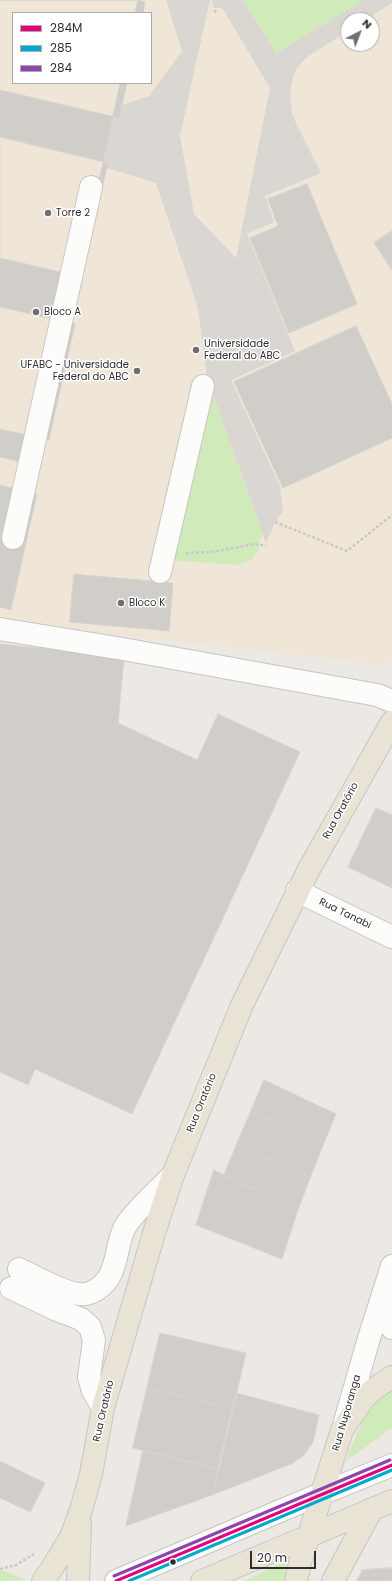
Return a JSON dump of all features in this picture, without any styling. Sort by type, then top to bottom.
[{"type":"main road","name":"Rua Oratório","points":[[43,1581],[67,1544],[81,1510],[91,1474],[103,1408],[135,1296],[173,1175],[242,1005],[297,891],[392,722]]},
{"type":"main road","points":[[342,1430],[364,1398],[392,1377]]},
{"type":"main road","name":"Rua Nuporanga","points":[[296,1581],[300,1563],[310,1536],[342,1430]]},
{"type":"main road","points":[[202,1581],[392,1501]]},
{"type":"main road","points":[[333,1581],[372,1509]]},
{"type":"main road","name":"Rua Oratório","points":[[78,1581],[81,1510]]},
{"type":"street","points":[[13,538],[92,187]]},
{"type":"street","points":[[162,563],[203,386]]},
{"type":"street","points":[[0,629],[123,649],[370,694],[392,701]]},
{"type":"street","name":"Rua Tanabi","points":[[297,891],[392,937]]},
{"type":"street","points":[[103,1408],[93,1391],[89,1377],[94,1340],[90,1328],[81,1319],[57,1310],[15,1278],[51,1285],[79,1294],[97,1289],[108,1280],[114,1268],[125,1227],[173,1175]]},
{"type":"street","name":"Rua Nuporanga","points":[[342,1430],[392,1266]]},
{"type":"street","name":"Rua Nuporanga","points":[[384,1291],[385,1306],[392,1328]]},
{"type":"street","points":[[116,1581],[392,1465]]},
{"type":"path","points":[[215,13],[216,7]]},
{"type":"path","points":[[275,522],[347,551],[392,515]]},
{"type":"path","points":[[162,563],[255,544],[266,546]]},
{"type":"shaded area","name":"Universidade Federal do ABC","points":[[0,0],[392,0],[392,661],[384,665],[83,631],[0,618]]},
{"type":"shaded area","points":[[166,0],[210,0],[180,136],[194,214],[236,258],[270,88],[223,9],[212,6],[213,0],[243,0],[276,54],[340,14],[340,36],[307,57],[298,66],[293,77],[290,90],[292,113],[321,173],[265,196],[274,222],[247,234],[295,351],[231,380],[280,486],[283,511],[275,522],[266,543],[207,378],[198,308],[156,183],[107,168],[108,163],[103,161],[113,117],[119,118],[122,105],[149,96],[182,51]]},
{"type":"shaded area","points":[[363,0],[392,0],[392,3],[378,12],[344,12]]},
{"type":"green space","points":[[243,0],[363,0],[344,12],[340,12],[340,14],[276,54]]},
{"type":"green space","points":[[211,390],[262,533],[258,551],[251,560],[238,565],[168,560]]},
{"type":"green space","points":[[392,1387],[392,1428],[346,1461],[359,1430],[369,1412],[383,1395]]},
{"type":"green space","points":[[287,1560],[284,1581],[244,1581]]},
{"type":"green space","points":[[0,1569],[1,1570],[26,1580],[0,1581]]},
{"type":"building","name":"Bloco A","points":[[0,0],[138,0],[135,12],[12,12],[12,84],[120,84],[38,466],[0,457]]},
{"type":"building","points":[[0,0],[138,0],[145,2],[143,12],[12,12],[12,84],[127,84],[119,118],[0,90]]},
{"type":"building","name":"Torre 2","points":[[0,137],[108,163],[82,277],[0,258]]},
{"type":"building","points":[[307,184],[357,304],[289,333],[250,238],[278,226],[268,199]]},
{"type":"building","points":[[392,231],[392,270],[374,243]]},
{"type":"building","points":[[0,307],[75,324],[49,440],[0,429]]},
{"type":"building","points":[[356,326],[392,404],[392,438],[283,488],[234,382]]},
{"type":"building","points":[[0,485],[37,494],[11,610],[0,607]]},
{"type":"building","name":"Bloco K","points":[[74,574],[173,583],[169,631],[70,622]]},
{"type":"building","points":[[0,644],[124,657],[118,723],[197,760],[218,714],[300,752],[132,1114],[35,1069],[28,1085],[0,1072]]},
{"type":"building","points":[[376,808],[392,815],[392,888],[348,867]]},
{"type":"building","points":[[264,1080],[336,1114],[324,1143],[251,1111]]},
{"type":"building","points":[[251,1111],[324,1143],[310,1178],[237,1144]]},
{"type":"building","points":[[237,1144],[310,1178],[298,1210],[224,1175]]},
{"type":"building","points":[[214,1170],[298,1210],[282,1259],[196,1225]]},
{"type":"building","points":[[160,1333],[246,1353],[233,1409],[147,1388]]},
{"type":"building","points":[[147,1388],[233,1409],[219,1469],[133,1448]]},
{"type":"building","points":[[236,1393],[319,1415],[313,1442],[304,1455],[291,1464],[212,1495]]},
{"type":"building","points":[[143,1451],[219,1469],[212,1495],[126,1526]]},
{"type":"building","points":[[0,1461],[45,1483],[30,1512],[0,1498]]},
{"type":"building","points":[[392,1568],[392,1581],[357,1581],[362,1570]]},
{"type":"transit line","name":"284","points":[[114,1576],[390,1460]]},
{"type":"transit line","name":"284M","points":[[116,1581],[392,1465]]},
{"type":"transit line","name":"285","points":[[129,1581],[392,1470]]},
{"type":"place","name":"Torre 2","points":[[48,213]]},
{"type":"place","name":"Bloco A","points":[[36,312]]},
{"type":"place","name":"Universidade Federal do ABC","points":[[196,350]]},
{"type":"place","name":"UFABC - Universidade Federal do ABC","points":[[137,371]]},
{"type":"place","name":"Bloco K","points":[[121,603]]}]
